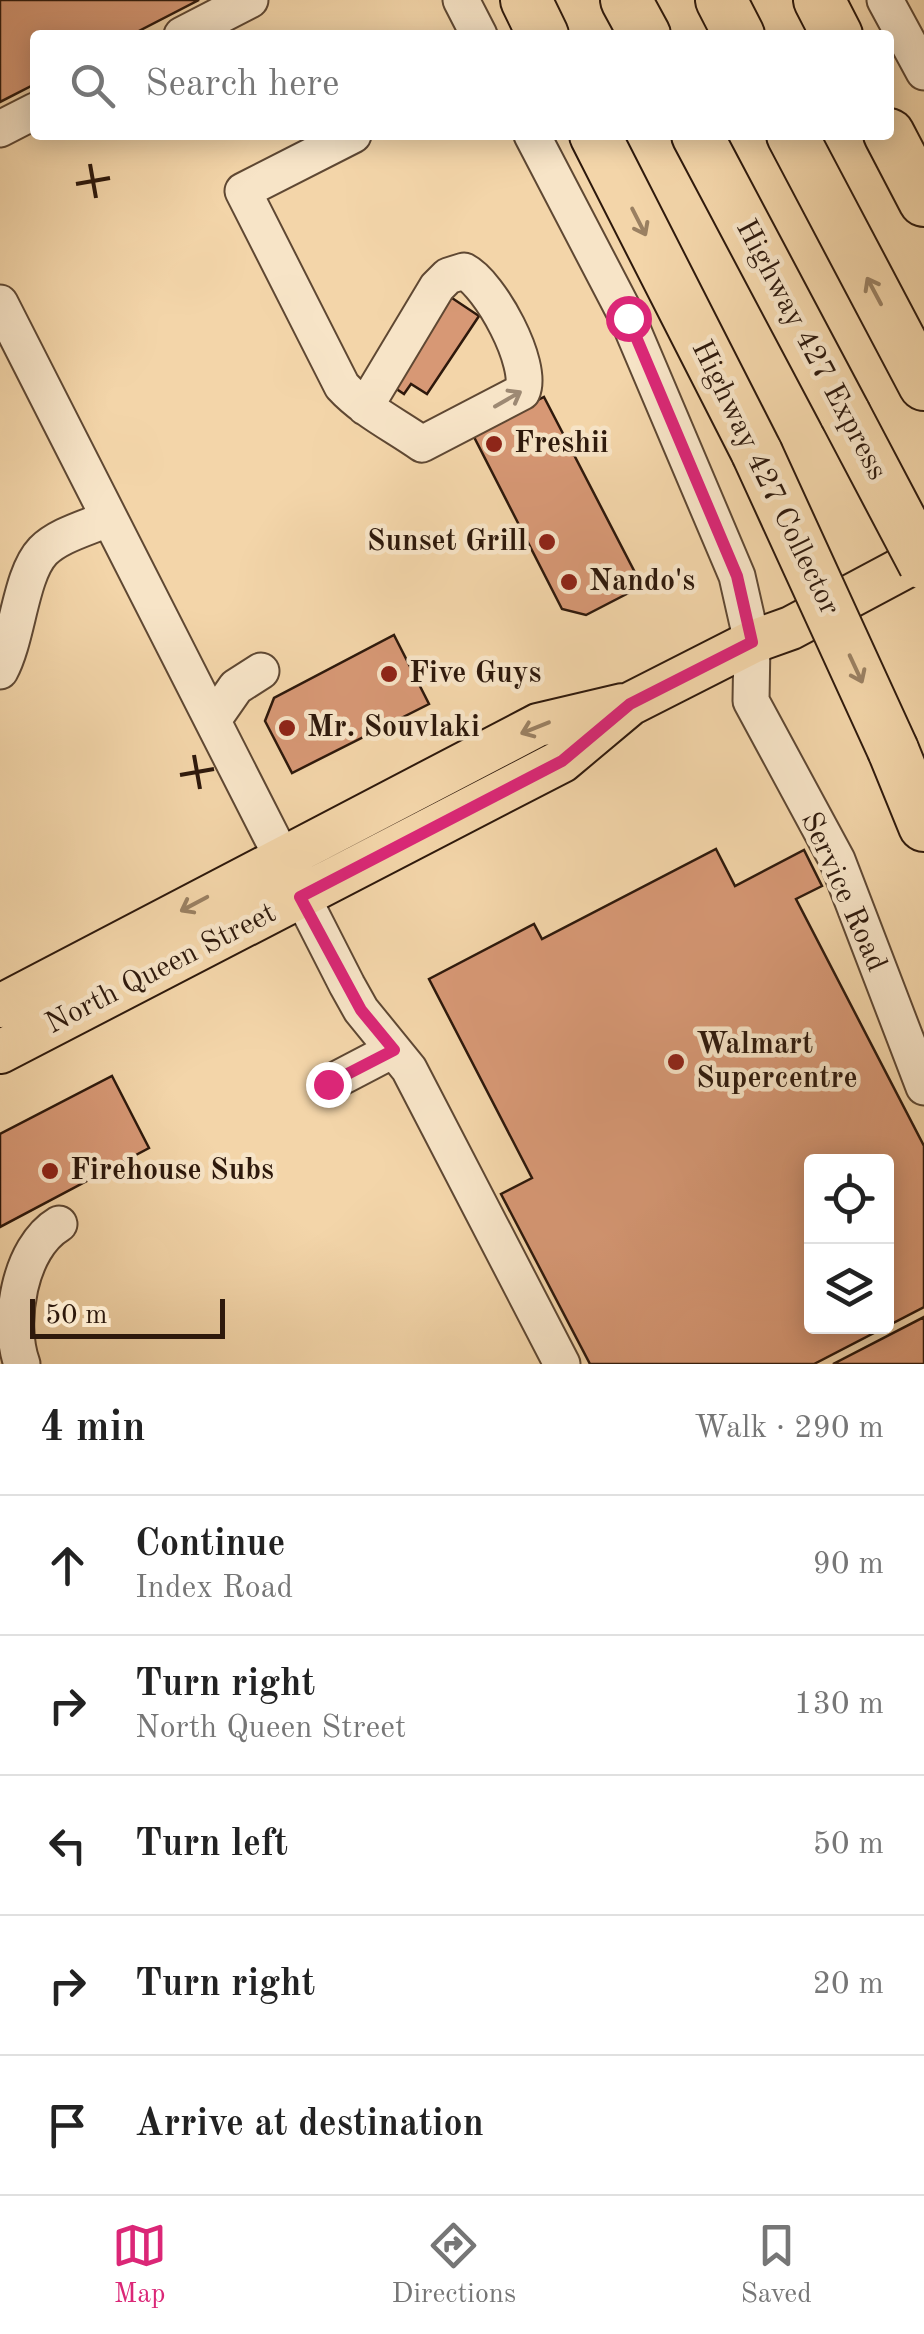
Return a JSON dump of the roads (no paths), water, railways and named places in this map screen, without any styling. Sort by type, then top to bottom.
[{"type":"highway","points":[[526,0],[541,30]]},
{"type":"highway","points":[[626,0],[642,30]]},
{"type":"highway","points":[[721,0],[737,30]]},
{"type":"highway","points":[[818,0],[834,30]]},
{"type":"highway","name":"Highway 427 Collector","points":[[598,140],[758,453],[924,826]]},
{"type":"highway","name":"Highway 427 Express","points":[[701,140],[924,560]]},
{"type":"highway","points":[[795,140],[922,381]]},
{"type":"highway","points":[[892,140],[924,201]]},
{"type":"main road","name":"North Queen Street","points":[[0,1052],[562,761],[630,704],[924,560]]},
{"type":"main road","name":"North Queen Street","points":[[0,1006],[538,725],[630,704]]},
{"type":"street","points":[[192,30],[250,0]]},
{"type":"street","points":[[461,0],[477,30]]},
{"type":"street","points":[[902,11],[924,72]]},
{"type":"street","points":[[0,129],[30,114]]},
{"type":"street","points":[[342,140],[243,191],[342,386],[365,407],[422,444],[522,392],[526,368],[480,279],[464,271],[448,276],[437,286],[365,407]]},
{"type":"street","name":"Service Road","points":[[535,140],[628,318],[737,576],[752,642],[752,701],[836,860],[924,1086]]},
{"type":"street","points":[[0,303],[300,897],[361,1010],[394,1050],[424,1097],[562,1364]]},
{"type":"street","points":[[0,671],[15,639],[37,559],[52,544],[107,519]]},
{"type":"street","points":[[212,720],[236,688],[261,671]]},
{"type":"street","points":[[328,1084],[394,1050]]},
{"type":"street","points":[[22,1364],[14,1329],[27,1264],[46,1231],[59,1224]]},
{"type":"place","name":"Freshii","points":[[494,444]]},
{"type":"place","name":"Sunset Grill","points":[[547,542]]},
{"type":"place","name":"Nando's","points":[[569,582]]},
{"type":"place","name":"Five Guys","points":[[389,674]]},
{"type":"place","name":"Mr. Souvlaki","points":[[287,728]]},
{"type":"place","name":"Walmart Supercentre","points":[[676,1062]]},
{"type":"place","name":"Firehouse Subs","points":[[50,1171]]}]
